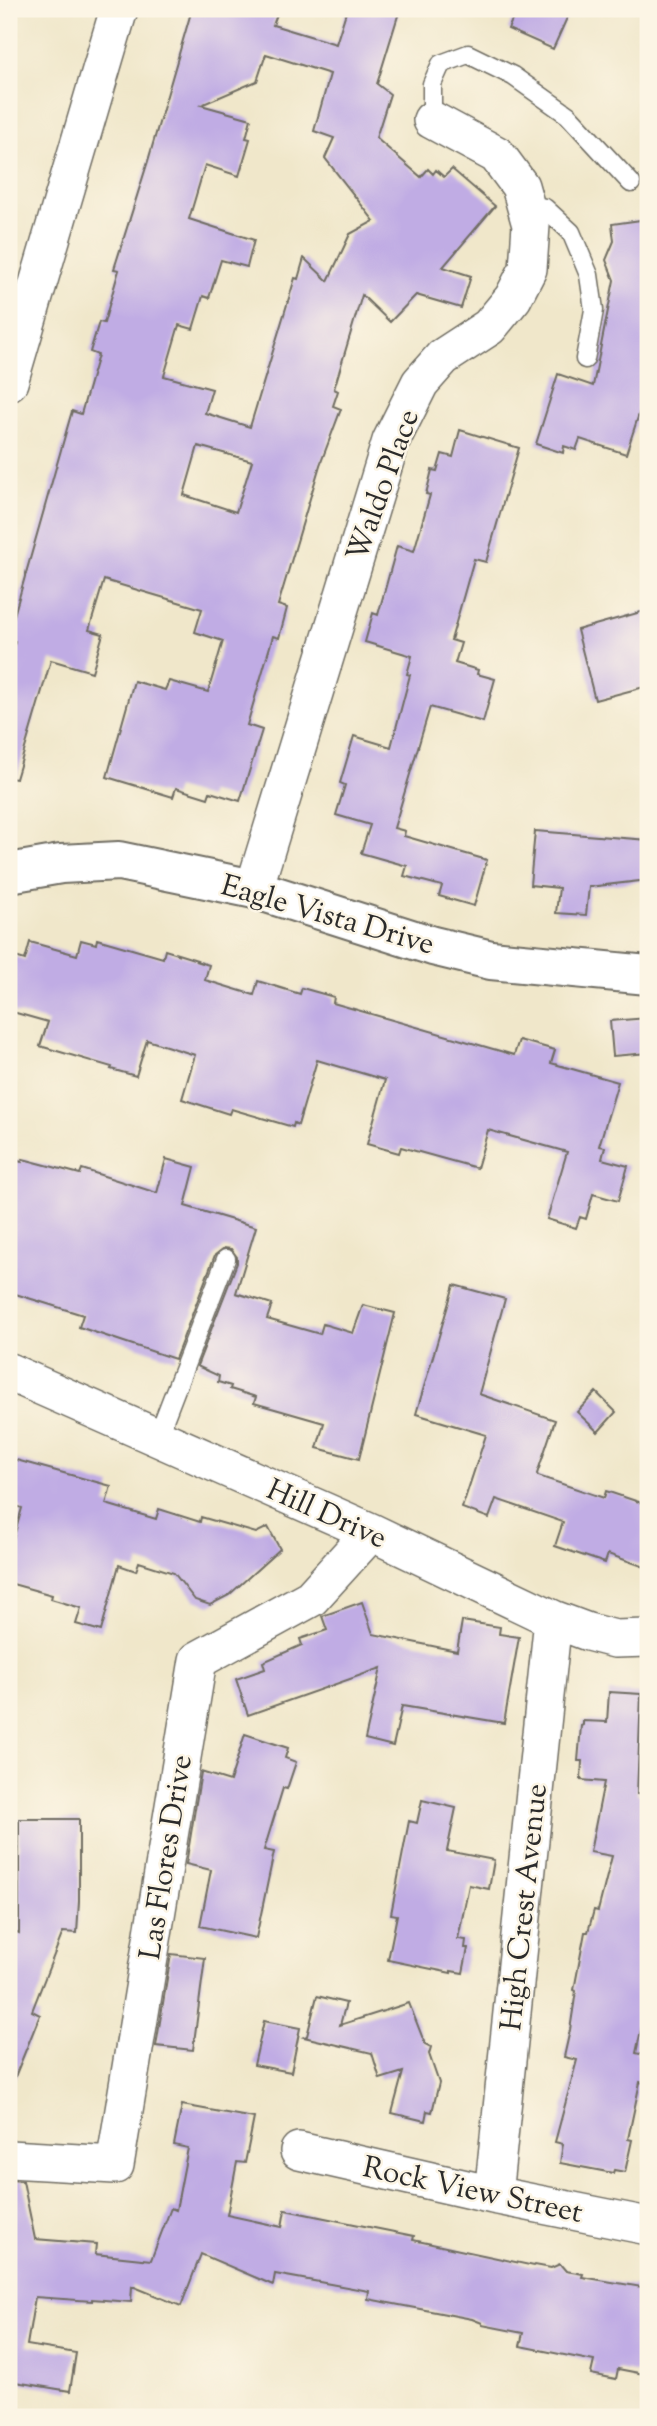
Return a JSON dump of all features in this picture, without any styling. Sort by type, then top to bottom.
[{"type":"street","points":[[9,382],[119,9]]},
{"type":"street","name":"Waldo Place","points":[[254,889],[391,441],[420,383],[443,357],[489,327],[513,298],[528,269],[531,225],[520,186],[497,155],[432,120]]},
{"type":"street","name":"Eagle Vista Drive","points":[[9,873],[61,864],[119,861],[254,889],[433,946],[491,960],[648,975]]},
{"type":"street","name":"Hill Drive","points":[[9,1372],[371,1532],[553,1619],[615,1639],[648,1638]]},
{"type":"street","name":"Las Flores Drive","points":[[9,2159],[115,2165],[198,1661],[311,1598],[371,1532]]},
{"type":"street","name":"High Crest Avenue","points":[[493,2195],[553,1619]]},
{"type":"street","name":"Rock View Street","points":[[299,2151],[648,2227]]},
{"type":"lane","points":[[432,120],[432,83],[442,64],[468,54],[513,76],[568,115],[631,183]]},
{"type":"lane","points":[[525,204],[545,208],[571,232],[589,275],[594,310],[584,359]]},
{"type":"lane","points":[[157,1438],[226,1259]]},
{"type":"building","points":[[192,9],[279,9],[273,25],[336,44],[347,9],[400,9],[377,84],[390,94],[376,138],[421,177],[428,169],[433,174],[436,170],[444,177],[452,169],[495,206],[443,267],[471,276],[461,308],[416,295],[390,322],[362,295],[334,389],[338,391],[333,406],[341,409],[320,465],[278,605],[287,608],[279,638],[273,636],[247,725],[262,730],[240,801],[210,792],[208,798],[176,788],[173,797],[107,777],[134,681],[165,690],[169,681],[208,692],[223,641],[195,632],[202,609],[104,580],[89,630],[103,634],[92,672],[51,660],[16,779],[9,778],[9,664],[15,642],[9,640],[9,633],[72,411],[81,414],[98,355],[90,352],[99,322],[104,323],[119,270],[114,269]],"holes":[[[266,54],[330,74],[314,131],[334,138],[325,158],[374,221],[350,234],[328,281],[304,258],[298,279],[295,278],[250,427],[205,413],[212,389],[164,376],[179,325],[193,329],[203,296],[209,298],[221,260],[247,267],[254,240],[189,219],[205,165],[239,176],[250,139],[246,138],[251,119],[201,105],[257,81]],[[198,446],[252,461],[236,512],[184,495]]]},
{"type":"building","points":[[517,9],[571,9],[553,49],[508,29]]},
{"type":"building","points":[[648,219],[648,386],[626,454],[580,439],[576,450],[564,446],[563,453],[536,444],[558,374],[593,386],[614,280],[606,260],[614,241],[612,224]]},
{"type":"building","points":[[460,430],[519,448],[486,562],[474,559],[451,640],[461,643],[455,663],[495,679],[483,722],[430,707],[394,828],[405,831],[404,836],[487,860],[474,906],[439,896],[442,886],[404,876],[407,866],[361,853],[370,825],[336,815],[345,785],[340,783],[354,736],[391,747],[410,675],[407,674],[412,656],[365,642],[373,613],[378,615],[397,546],[414,551],[430,495],[426,494],[432,470],[437,471],[442,454],[453,457]]},
{"type":"building","points":[[648,610],[648,686],[595,700],[577,630]]},
{"type":"building","points":[[535,831],[648,840],[648,880],[589,887],[586,915],[556,913],[559,888],[530,885]]},
{"type":"building","points":[[97,939],[163,958],[165,950],[197,960],[209,965],[205,980],[254,995],[258,981],[300,994],[302,988],[334,997],[333,1003],[514,1055],[519,1040],[555,1050],[551,1063],[618,1082],[599,1146],[605,1147],[602,1159],[628,1166],[618,1201],[593,1194],[586,1219],[580,1217],[576,1228],[547,1219],[567,1152],[488,1130],[477,1168],[401,1147],[399,1153],[367,1144],[385,1080],[317,1060],[298,1125],[294,1123],[293,1127],[231,1109],[229,1114],[182,1099],[195,1055],[147,1040],[136,1076],[40,1046],[48,1022],[9,1011],[9,955],[25,960],[30,942],[77,955],[81,940],[96,944]]},
{"type":"building","points":[[648,1018],[648,1053],[613,1056],[610,1021]]},
{"type":"building","points":[[9,1159],[22,1162],[23,1159],[80,1174],[82,1169],[157,1193],[166,1159],[195,1167],[185,1206],[256,1227],[236,1293],[272,1304],[267,1319],[320,1334],[323,1324],[353,1333],[363,1305],[395,1313],[359,1459],[317,1448],[324,1423],[254,1403],[256,1397],[230,1389],[231,1386],[218,1382],[219,1376],[197,1366],[237,1263],[237,1257],[231,1249],[224,1248],[215,1255],[175,1359],[79,1327],[83,1315],[9,1292]]},
{"type":"building","points":[[454,1285],[505,1299],[479,1394],[555,1420],[538,1476],[604,1498],[606,1491],[648,1505],[648,1568],[608,1554],[605,1563],[555,1546],[563,1522],[496,1499],[489,1518],[462,1508],[486,1435],[416,1414]]},
{"type":"building","points":[[596,1392],[616,1412],[598,1432],[577,1412]]},
{"type":"building","points":[[9,1458],[111,1486],[106,1504],[156,1519],[159,1509],[200,1522],[201,1517],[256,1533],[268,1527],[280,1549],[229,1595],[210,1605],[195,1600],[174,1573],[139,1562],[136,1571],[119,1565],[101,1631],[76,1624],[81,1608],[51,1599],[52,1595],[9,1583],[9,1554],[22,1508],[9,1503]]},
{"type":"building","points":[[362,1602],[373,1634],[457,1651],[462,1621],[500,1627],[499,1634],[519,1637],[504,1723],[402,1706],[393,1746],[365,1739],[381,1668],[248,1715],[236,1679],[265,1669],[263,1662],[302,1645],[300,1639],[327,1630],[322,1616]]},
{"type":"building","points":[[609,1692],[641,1694],[637,1794],[648,1794],[648,1998],[636,2053],[648,2056],[648,2084],[640,2082],[628,2139],[632,2140],[625,2172],[614,2170],[613,2173],[560,2163],[563,2144],[555,2142],[577,2060],[564,2057],[585,1932],[588,1932],[594,1910],[598,1911],[612,1856],[590,1852],[604,1782],[581,1780],[582,1761],[578,1761],[581,1726],[583,1721],[607,1722]]},
{"type":"building","points":[[245,1734],[288,1748],[285,1758],[296,1762],[287,1789],[283,1788],[264,1850],[274,1852],[256,1938],[200,1926],[211,1870],[186,1864],[201,1772],[230,1781]]},
{"type":"building","points":[[422,1800],[456,1808],[447,1851],[494,1860],[489,1889],[469,1885],[458,1939],[466,1940],[465,1948],[468,1948],[463,1973],[388,1960],[397,1915],[391,1914],[409,1821],[417,1823]]},
{"type":"building","points":[[19,1819],[79,1819],[79,1901],[77,1933],[63,1932],[32,2011],[40,2015],[10,2089],[9,1929],[19,1933]]},
{"type":"building","points":[[171,1954],[205,1958],[193,2050],[156,2046]]},
{"type":"building","points":[[317,1996],[346,2003],[340,2025],[409,2003],[425,2044],[431,2047],[429,2054],[439,2083],[432,2112],[427,2111],[425,2121],[392,2113],[403,2072],[380,2079],[372,2053],[304,2037],[307,2036]]},
{"type":"building","points":[[264,2021],[300,2028],[291,2072],[254,2065]]},
{"type":"building","points":[[182,2105],[254,2118],[245,2163],[237,2162],[227,2215],[282,2227],[285,2210],[414,2236],[413,2240],[534,2266],[551,2268],[560,2264],[566,2271],[583,2274],[582,2277],[648,2288],[648,2369],[645,2368],[644,2374],[618,2369],[616,2379],[591,2374],[594,2361],[520,2346],[523,2333],[482,2325],[472,2319],[368,2299],[369,2291],[275,2274],[273,2285],[201,2254],[181,2306],[132,2286],[131,2302],[35,2297],[27,2345],[76,2353],[70,2391],[9,2381],[9,2180],[23,2181],[35,2239],[96,2244],[95,2254],[151,2260],[171,2208],[176,2210],[188,2148],[174,2145]]}]
